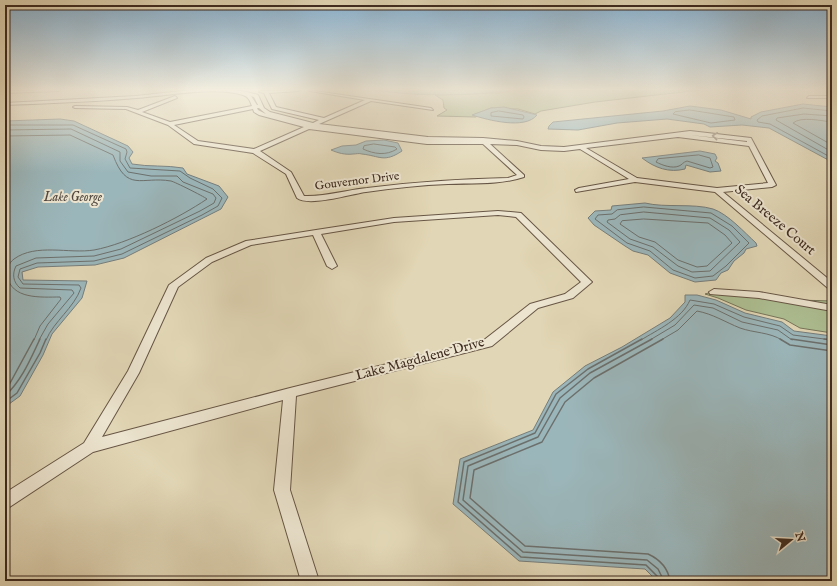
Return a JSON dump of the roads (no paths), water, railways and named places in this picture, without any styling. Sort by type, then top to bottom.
[{"type":"street","name":"Gouvernor Drive","points":[[152,117],[170,124],[196,143],[255,151],[289,173],[301,198],[316,198],[366,190],[446,182],[508,180],[522,176],[483,141]]},
{"type":"street","points":[[170,124],[202,117]]},
{"type":"street","points":[[275,117],[311,126],[427,142],[483,141],[517,143],[541,148],[582,148],[690,133],[749,140],[772,185],[717,190],[635,180],[579,190]]},
{"type":"street","points":[[314,117],[325,120]]},
{"type":"street","points":[[255,151],[331,117]]},
{"type":"street","points":[[582,148],[635,180]]},
{"type":"street","name":"Sea Breeze Court","points":[[717,190],[832,287]]},
{"type":"street","name":"Lake Magdalene Drive","points":[[5,502],[89,447],[290,393],[488,343],[534,306],[569,296],[587,282],[518,215],[498,213],[394,220],[249,243],[209,260],[174,285],[133,373],[89,447]]},
{"type":"street","points":[[316,232],[332,266]]},
{"type":"street","points":[[714,292],[759,295],[832,308]]},
{"type":"street","points":[[290,393],[282,490],[310,581]]},
{"type":"water","points":[[481,117],[534,117],[531,120],[515,123]]},
{"type":"water","points":[[600,117],[745,117],[751,119],[751,117],[832,117],[832,162],[769,128],[742,125],[710,127],[704,124],[667,119],[617,123],[578,130],[548,129],[553,122]]},
{"type":"water","name":"Lake George","points":[[60,119],[74,121],[128,146],[133,152],[129,158],[132,164],[183,168],[187,174],[219,186],[228,197],[221,209],[124,258],[95,265],[38,267],[22,272],[23,280],[87,281],[82,298],[52,334],[43,355],[20,396],[5,407],[5,121]]},
{"type":"water","points":[[384,140],[398,143],[402,151],[391,157],[382,158],[360,154],[344,154],[331,150],[342,146],[356,145],[366,141]]},
{"type":"water","points":[[700,151],[715,154],[717,158],[715,161],[718,163],[721,171],[710,172],[686,165],[685,169],[668,170],[657,167],[642,158]]},
{"type":"water","points":[[645,203],[697,206],[719,211],[742,229],[756,243],[757,246],[746,249],[744,253],[734,261],[728,270],[721,273],[716,280],[695,282],[670,273],[648,255],[633,251],[594,225],[588,218],[595,211],[611,210],[612,206]]},
{"type":"water","points":[[685,295],[697,295],[716,300],[745,313],[782,322],[794,331],[832,336],[832,581],[657,581],[645,569],[519,561],[453,504],[460,459],[533,430],[553,392],[585,366],[622,347],[670,318],[685,302]]}]
